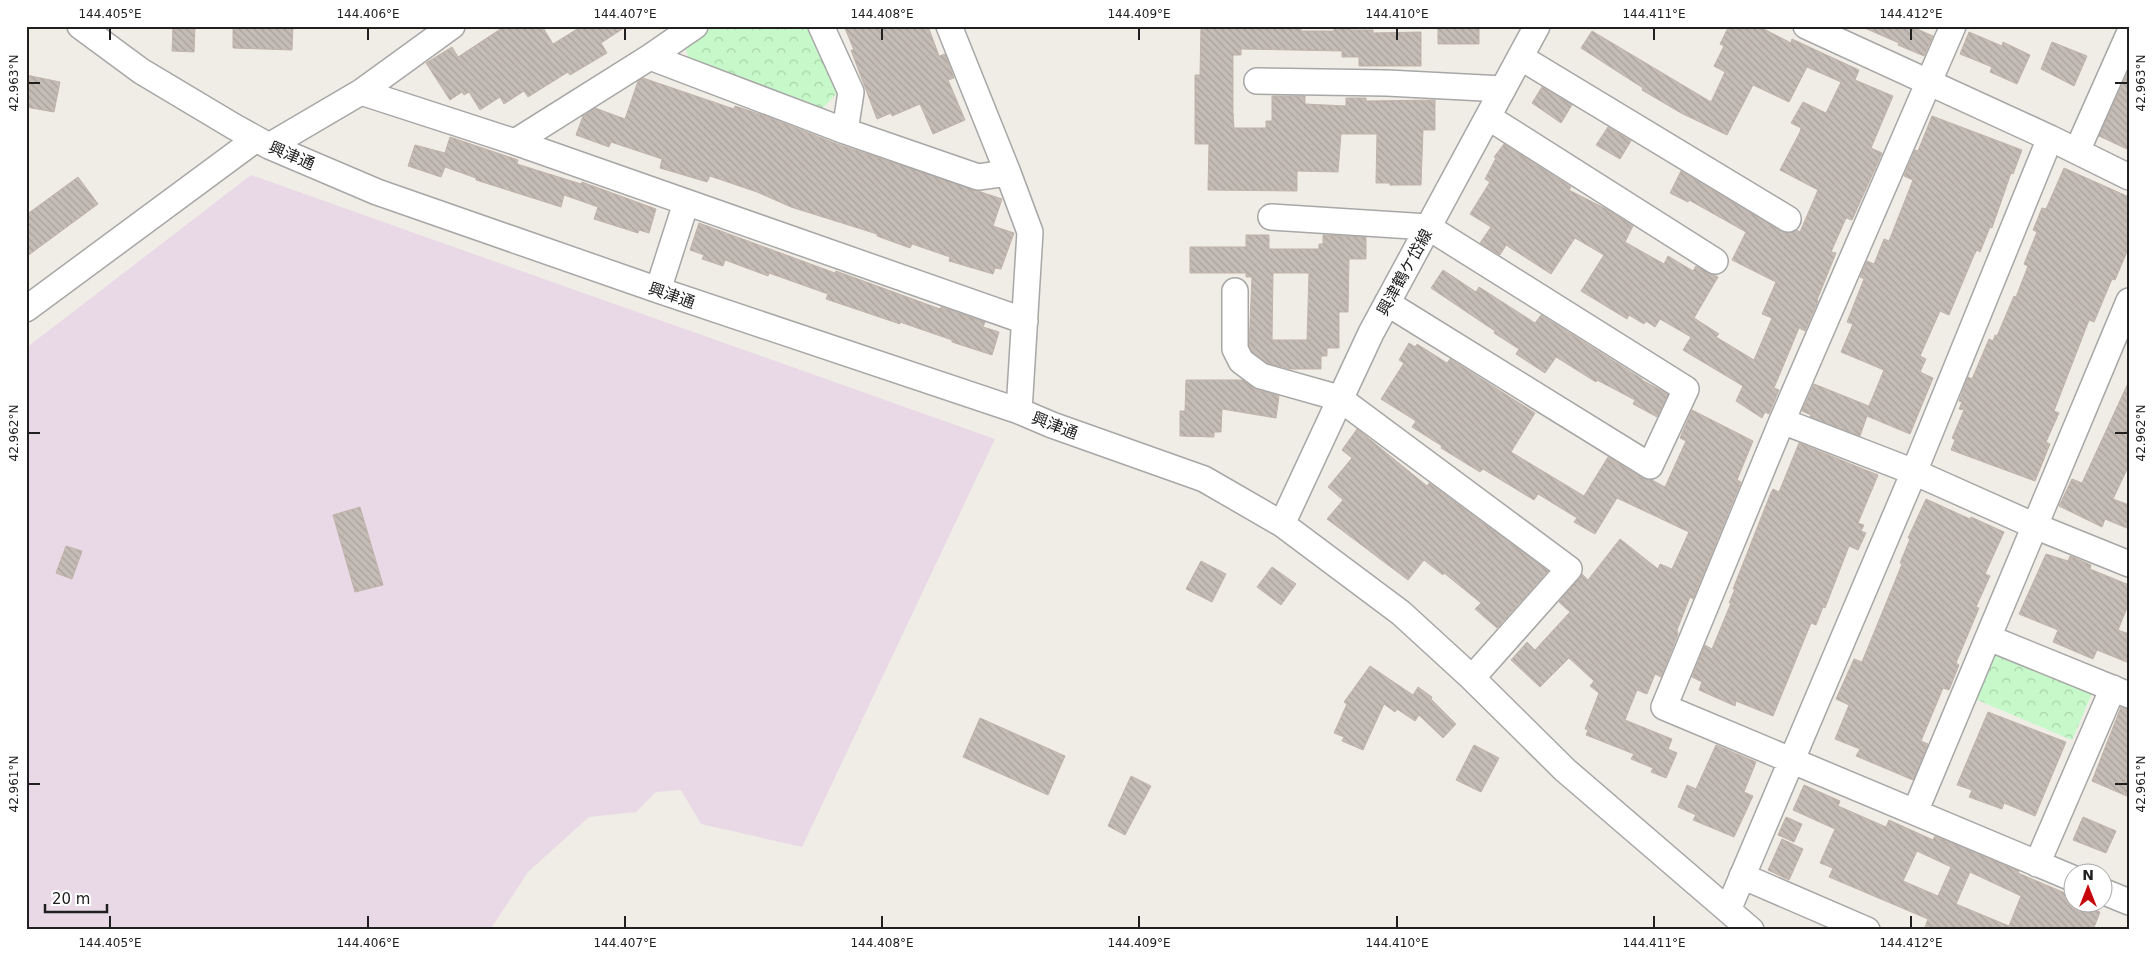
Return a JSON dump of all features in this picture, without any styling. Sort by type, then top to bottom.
[{"type":"street","name":"興津通","points":[[80,26],[141,72],[263,142],[377,192],[658,290],[1019,411],[1052,425],[1204,479],[1282,524],[1401,613],[1472,678],[1565,770],[1736,922]]},
{"type":"street","points":[[515,142],[650,57],[695,26]]},
{"type":"street","points":[[820,26],[851,92],[845,131]]},
{"type":"street","points":[[948,26],[1030,232],[1019,411]]},
{"type":"street","name":"興津鶴ケ岱線","points":[[1282,524],[1339,398],[1387,303],[1537,26]]},
{"type":"street","points":[[1806,26],[2050,138],[2129,177]]},
{"type":"street","points":[[1953,26],[1782,421],[1664,707],[2062,874]]},
{"type":"street","points":[[26,309],[263,142],[361,92],[441,30]]},
{"type":"street","points":[[2077,151],[2129,34]]},
{"type":"street","points":[[650,57],[845,131],[978,177],[1008,173]]},
{"type":"street","points":[[1520,58],[1788,219]]},
{"type":"street","points":[[1257,81],[1387,83],[1503,89]]},
{"type":"street","points":[[361,92],[515,142],[1025,321]]},
{"type":"street","points":[[1488,117],[1715,261]]},
{"type":"street","points":[[1736,922],[1742,876],[1914,472],[2050,138]]},
{"type":"street","points":[[658,290],[686,203]]},
{"type":"street","points":[[1271,217],[1428,227],[1686,389],[1650,466],[1387,303]]},
{"type":"street","points":[[1235,291],[1235,349],[1241,360],[1261,376],[1339,398],[1569,569],[1472,678]]},
{"type":"street","points":[[1915,812],[2129,301]]},
{"type":"street","points":[[1782,421],[1914,472],[2035,526],[2129,564]]},
{"type":"street","points":[[1989,638],[2121,691],[2037,864]]},
{"type":"street","points":[[1742,876],[1866,930]]},
{"type":"street","points":[[2112,895],[2129,902]]},
{"type":"shaded area","points":[[251,175],[995,439],[802,847],[701,824],[681,790],[656,792],[636,812],[589,817],[528,872],[490,930],[26,930],[26,348]]},
{"type":"green space","points":[[715,26],[807,26],[837,93],[821,110],[690,63],[685,46]]},
{"type":"green space","points":[[1993,650],[2093,691],[2072,740],[1973,698]]},
{"type":"building","points":[[173,26],[195,26],[194,52],[172,51]]},
{"type":"building","points":[[233,26],[293,26],[292,50],[233,48]]},
{"type":"building","points":[[505,26],[542,26],[553,44],[582,26],[627,26],[601,43],[607,53],[570,75],[568,72],[528,97],[524,91],[504,104],[500,97],[480,110],[469,92],[464,95],[462,92],[450,100],[426,63],[452,47],[458,57]]},
{"type":"building","points":[[844,26],[928,26],[939,56],[945,54],[954,78],[948,80],[965,120],[933,134],[920,104],[892,116],[891,113],[877,119]]},
{"type":"building","points":[[1263,26],[1301,26],[1301,31],[1334,31],[1334,26],[1350,26],[1350,30],[1373,30],[1373,33],[1421,32],[1421,66],[1359,66],[1359,57],[1342,57],[1342,51],[1241,49],[1241,55],[1233,55],[1233,113],[1234,128],[1266,128],[1266,121],[1272,121],[1272,96],[1305,96],[1305,104],[1346,106],[1346,98],[1366,98],[1366,101],[1435,100],[1435,130],[1423,130],[1421,185],[1376,183],[1377,134],[1341,134],[1338,172],[1297,171],[1297,191],[1208,190],[1209,144],[1195,144],[1195,75],[1200,75],[1201,27],[1263,28]]},
{"type":"building","points":[[1479,26],[1479,44],[1438,44],[1438,27]]},
{"type":"building","points":[[1729,26],[1758,26],[1791,43],[1792,39],[1859,70],[1855,80],[1893,96],[1871,148],[1882,153],[1852,220],[1846,218],[1831,252],[1836,253],[1818,301],[1805,331],[1799,328],[1774,388],[1779,390],[1769,414],[1765,412],[1762,418],[1736,401],[1743,386],[1683,350],[1691,337],[1660,319],[1655,327],[1646,321],[1644,324],[1629,315],[1627,319],[1581,291],[1604,255],[1575,238],[1551,274],[1506,245],[1500,255],[1480,243],[1491,227],[1470,214],[1490,182],[1485,179],[1496,158],[1494,157],[1504,144],[1571,187],[1569,190],[1608,210],[1633,226],[1625,242],[1664,264],[1668,256],[1693,271],[1696,266],[1718,277],[1694,318],[1719,334],[1716,337],[1754,360],[1772,318],[1762,314],[1776,282],[1732,260],[1746,232],[1689,200],[1688,202],[1670,193],[1681,171],[1781,231],[1787,233],[1797,230],[1800,232],[1818,190],[1780,170],[1801,128],[1791,123],[1803,102],[1826,113],[1841,82],[1807,67],[1789,102],[1753,85],[1727,135],[1681,113],[1642,90],[1643,88],[1581,48],[1592,31],[1711,102],[1725,72],[1714,66],[1724,46],[1720,44]]},
{"type":"building","points":[[1860,26],[1910,26],[1933,36],[1924,56]]},
{"type":"building","points":[[1969,32],[2002,46],[2003,42],[2030,55],[2017,84],[1990,72],[1992,67],[1960,54]]},
{"type":"building","points":[[2052,42],[2087,56],[2074,86],[2041,69]]},
{"type":"building","points":[[2129,70],[2129,150],[2099,136]]},
{"type":"building","points":[[26,75],[60,82],[54,112],[26,107]]},
{"type":"building","points":[[643,78],[734,109],[735,106],[762,115],[840,145],[1002,199],[993,226],[1014,233],[1001,269],[995,268],[993,274],[949,261],[950,257],[912,244],[910,248],[877,236],[877,234],[791,207],[757,192],[710,176],[707,182],[660,168],[662,159],[611,142],[609,147],[576,135],[583,116],[595,108],[625,119],[638,81]]},
{"type":"building","points":[[1542,87],[1572,105],[1561,123],[1532,103]]},
{"type":"building","points":[[1932,116],[2022,150],[2013,174],[2011,173],[1992,228],[1990,227],[1980,252],[1977,250],[1974,255],[1949,315],[1940,311],[1920,356],[1926,359],[1920,372],[1933,378],[1910,434],[1867,416],[1860,436],[1810,417],[1811,415],[1802,411],[1814,384],[1869,406],[1884,370],[1841,352],[1853,324],[1847,322],[1864,279],[1860,277],[1867,261],[1874,264],[1884,239],[1889,241],[1913,180],[1904,176],[1915,150],[1918,151]]},
{"type":"building","points":[[1608,127],[1631,141],[1620,159],[1596,145]]},
{"type":"building","points":[[450,137],[518,160],[517,164],[581,184],[582,182],[656,209],[649,233],[639,230],[638,233],[594,219],[598,207],[564,195],[561,207],[476,180],[476,178],[445,167],[441,177],[408,166],[415,145],[445,153]]},
{"type":"building","points":[[2064,168],[2129,197],[2129,247],[2115,280],[2112,279],[2094,322],[2089,320],[2054,411],[2059,413],[2046,442],[2050,444],[2035,481],[1951,450],[1955,440],[1952,438],[1964,410],[1959,409],[1962,402],[1959,401],[1968,377],[1972,379],[1989,339],[1993,341],[1995,335],[1997,336],[2014,296],[2016,297],[2028,266],[2024,264],[2037,232],[2033,230],[2042,208],[2046,209]]},
{"type":"building","points":[[78,177],[98,204],[26,257],[26,215]]},
{"type":"building","points":[[699,223],[835,273],[836,271],[940,309],[941,307],[985,322],[983,327],[999,332],[992,355],[900,322],[900,324],[826,299],[828,294],[769,273],[768,276],[725,260],[723,266],[702,259],[704,255],[690,250]]},
{"type":"building","points":[[1246,235],[1269,235],[1269,249],[1319,249],[1319,244],[1323,244],[1323,235],[1366,237],[1366,259],[1349,259],[1348,312],[1339,312],[1339,348],[1327,348],[1327,356],[1321,356],[1321,369],[1290,369],[1267,363],[1252,352],[1249,346],[1252,277],[1246,277],[1246,273],[1190,273],[1190,247],[1246,247]],"holes":[[[1273,273],[1309,273],[1307,340],[1272,340]]]},
{"type":"building","points":[[1443,270],[1476,292],[1479,287],[1535,323],[1541,315],[1642,380],[1668,394],[1657,417],[1633,404],[1635,400],[1597,380],[1596,382],[1556,357],[1545,373],[1516,354],[1519,349],[1431,288]]},
{"type":"building","points":[[1409,343],[1415,347],[1417,344],[1447,363],[1450,359],[1535,413],[1511,452],[1584,496],[1608,457],[1642,478],[1652,480],[1665,487],[1686,441],[1680,438],[1692,410],[1753,441],[1737,480],[1741,482],[1693,599],[1690,597],[1661,677],[1655,674],[1647,694],[1637,690],[1625,720],[1672,739],[1668,749],[1677,753],[1666,778],[1651,772],[1653,768],[1631,759],[1634,754],[1586,735],[1588,730],[1585,729],[1599,693],[1590,686],[1594,681],[1569,658],[1540,687],[1511,660],[1527,642],[1535,650],[1570,612],[1559,602],[1582,574],[1588,580],[1620,539],[1658,569],[1660,564],[1672,569],[1689,532],[1617,498],[1595,534],[1574,522],[1577,518],[1538,494],[1534,500],[1483,469],[1480,472],[1441,448],[1442,446],[1412,427],[1416,421],[1381,399],[1404,363],[1399,360]]},
{"type":"building","points":[[1186,380],[1243,380],[1257,390],[1279,396],[1276,418],[1222,409],[1221,432],[1214,432],[1214,437],[1180,436],[1180,411],[1185,411]]},
{"type":"building","points":[[2129,381],[2129,465],[2113,499],[2129,505],[2129,529],[2105,519],[2102,527],[2059,506],[2072,479],[2082,483]]},
{"type":"building","points":[[1357,429],[1427,486],[1429,483],[1548,571],[1497,628],[1475,609],[1481,603],[1444,573],[1443,575],[1424,560],[1408,580],[1327,519],[1343,500],[1328,487],[1352,458],[1342,450]]},
{"type":"building","points":[[1799,443],[1878,475],[1858,523],[1864,525],[1861,531],[1866,533],[1858,550],[1849,546],[1825,608],[1823,607],[1816,625],[1811,623],[1773,716],[1736,701],[1735,706],[1699,690],[1702,682],[1692,677],[1705,645],[1712,649],[1731,603],[1729,603],[1735,589],[1733,589],[1770,495],[1773,489],[1779,492]]},
{"type":"building","points":[[1926,499],[2004,532],[1985,574],[1990,576],[1976,607],[1979,608],[1956,663],[1959,665],[1949,690],[1943,688],[1921,741],[1928,744],[1913,780],[1856,756],[1860,749],[1835,739],[1849,705],[1836,699],[1854,659],[1862,662],[1902,564],[1900,563],[1910,539],[1908,538]]},
{"type":"building","points":[[360,507],[383,585],[355,592],[333,515]]},
{"type":"building","points":[[66,546],[82,551],[72,579],[56,573]]},
{"type":"building","points":[[2046,554],[2068,561],[2070,556],[2091,565],[2090,569],[2129,585],[2129,603],[2118,630],[2129,634],[2129,663],[2097,650],[2093,659],[2053,642],[2058,630],[2019,614]]},
{"type":"building","points":[[1201,561],[1226,574],[1212,602],[1186,589]]},
{"type":"building","points":[[1272,567],[1296,584],[1281,605],[1257,587]]},
{"type":"building","points":[[1370,666],[1413,695],[1418,687],[1432,697],[1431,699],[1456,724],[1443,738],[1419,715],[1415,721],[1397,709],[1395,712],[1384,704],[1363,750],[1342,741],[1344,737],[1334,733],[1347,704],[1344,702]]},
{"type":"building","points":[[2121,707],[2129,709],[2129,797],[2092,781]]},
{"type":"building","points":[[1988,712],[2066,742],[2035,816],[2004,803],[2002,809],[1969,797],[1972,790],[1957,785]]},
{"type":"building","points":[[980,718],[1065,756],[1048,795],[963,757]]},
{"type":"building","points":[[1474,745],[1499,758],[1481,792],[1456,780]]},
{"type":"building","points":[[1716,745],[1756,762],[1744,792],[1753,796],[1734,837],[1693,820],[1696,815],[1678,807],[1687,785],[1696,789]]},
{"type":"building","points":[[1131,776],[1151,786],[1125,835],[1108,826]]},
{"type":"building","points":[[1804,785],[1840,801],[1838,806],[1886,827],[1889,820],[1933,840],[1935,836],[2019,871],[2018,873],[2062,892],[2062,914],[2099,914],[2093,930],[1924,930],[1928,919],[1829,877],[1833,868],[1820,863],[1835,829],[1793,810]],"holes":[[[1917,851],[1951,867],[1938,896],[1903,881]],[[1970,872],[2021,896],[2009,926],[1956,904]]]},
{"type":"building","points":[[1786,817],[1802,824],[1794,842],[1778,835]]},
{"type":"building","points":[[2083,817],[2116,831],[2106,853],[2073,840]]},
{"type":"building","points":[[1782,839],[1803,849],[1789,880],[1768,870]]}]
